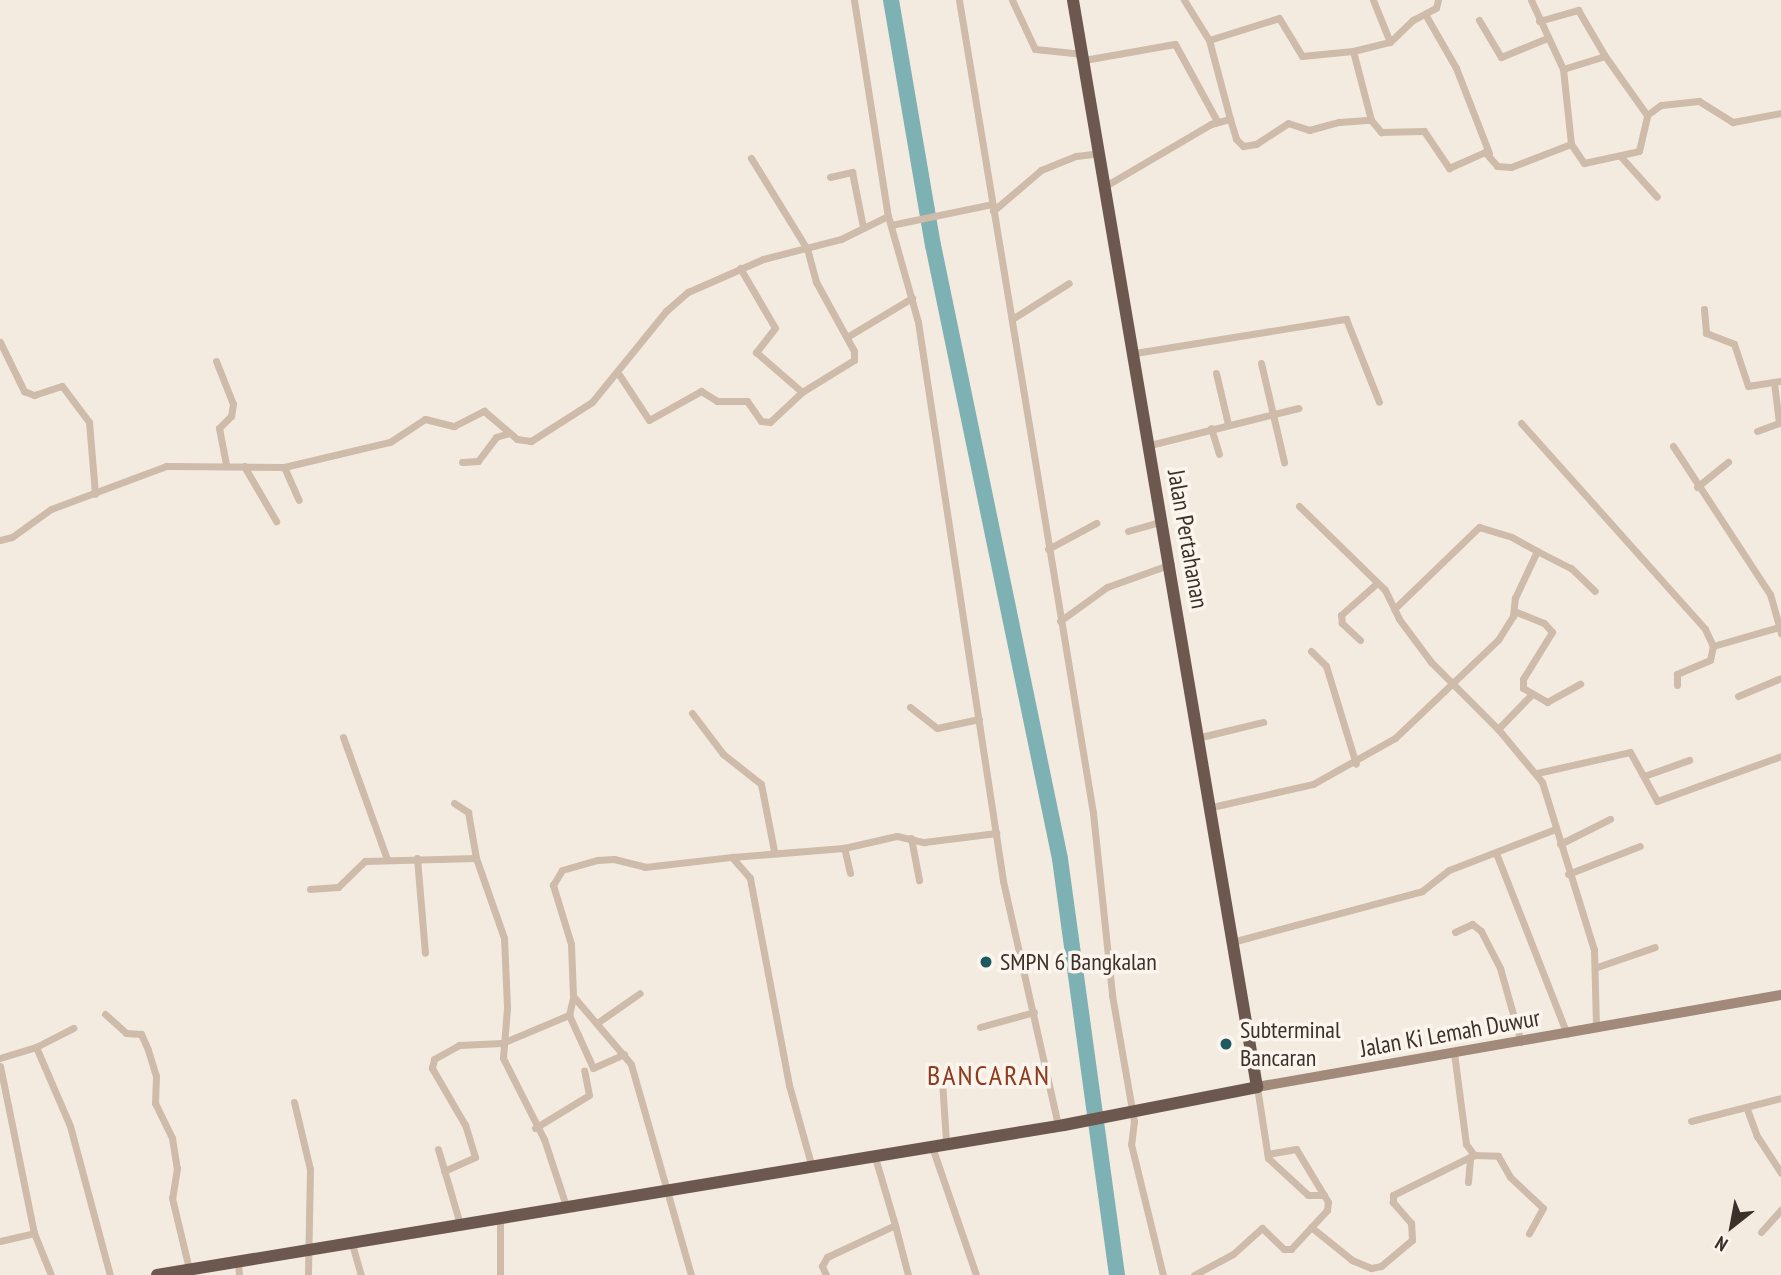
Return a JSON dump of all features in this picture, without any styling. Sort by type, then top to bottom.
[{"type":"highway","name":"Jalan Pertahanan","points":[[1073,0],[1107,185],[1162,521],[1172,564],[1257,1087]]},
{"type":"highway","name":"Jalan Ki Lemah Duwur","points":[[158,1275],[500,1219],[874,1153],[1061,1125],[1257,1087]]},
{"type":"main road","name":"Jalan Ki Lemah Duwur","points":[[1257,1087],[1781,996]]},
{"type":"street","points":[[854,0],[888,216],[912,298],[996,833],[1061,1125]]},
{"type":"street","points":[[960,0],[987,148],[993,208],[1093,813],[1129,1112],[1130,1144],[1163,1275]]},
{"type":"street","points":[[1012,0],[1035,49],[1083,57],[1175,44],[1217,121]]},
{"type":"street","points":[[1185,0],[1209,40],[1238,142],[1248,146],[1288,123],[1309,130],[1339,122],[1371,120]]},
{"type":"street","points":[[1373,0],[1390,42]]},
{"type":"street","points":[[1209,40],[1279,18],[1303,56],[1353,51],[1390,42],[1436,8],[1437,0]]},
{"type":"street","points":[[1531,0],[1539,21],[1563,69],[1571,144],[1584,163],[1622,158],[1643,147],[1647,115],[1605,56],[1578,10],[1539,21]]},
{"type":"street","points":[[1425,14],[1456,68],[1489,153],[1497,166],[1511,167],[1571,144]]},
{"type":"street","points":[[1479,20],[1499,56],[1547,38]]},
{"type":"street","points":[[1353,51],[1371,120],[1381,132],[1417,130],[1429,134],[1440,161],[1449,168],[1489,153]]},
{"type":"street","points":[[1563,69],[1605,56]]},
{"type":"street","points":[[1647,115],[1661,105],[1689,100],[1733,122],[1781,113]]},
{"type":"street","points":[[1107,185],[1217,121],[1230,119]]},
{"type":"street","points":[[891,225],[945,213],[993,208],[1047,167],[1100,153]]},
{"type":"street","points":[[618,373],[649,420],[701,391],[717,401],[747,401],[761,421],[770,422],[802,392],[854,360],[847,337],[817,282],[807,249],[751,158]]},
{"type":"street","points":[[1622,158],[1657,197]]},
{"type":"street","points":[[830,177],[852,172],[863,227]]},
{"type":"street","points":[[0,540],[31,525],[43,513],[96,494],[154,468],[226,464],[284,467],[390,442],[425,418],[459,425],[484,411],[524,442],[539,437],[580,411],[618,373],[666,311],[688,292],[740,268],[807,249],[888,216]]},
{"type":"street","points":[[740,268],[775,328],[756,352],[802,392]]},
{"type":"street","points":[[1012,319],[1069,283]]},
{"type":"street","points":[[847,337],[912,298]]},
{"type":"street","points":[[1703,309],[1706,333],[1734,344],[1748,386],[1778,381],[1779,423],[1757,431]]},
{"type":"street","points":[[1135,353],[1346,319],[1379,402]]},
{"type":"street","points":[[0,342],[24,391],[34,395],[62,386],[89,422],[96,494]]},
{"type":"street","points":[[216,361],[233,404],[230,416],[219,428],[226,464]]},
{"type":"street","points":[[1261,363],[1284,462]]},
{"type":"street","points":[[1216,373],[1228,424]]},
{"type":"street","points":[[1150,445],[1298,408]]},
{"type":"street","points":[[1521,423],[1564,467],[1654,575],[1695,615],[1713,646],[1709,662],[1677,674],[1677,685]]},
{"type":"street","points":[[1211,428],[1219,454]]},
{"type":"street","points":[[462,462],[478,461],[496,437],[509,433]]},
{"type":"street","points":[[1673,446],[1697,487],[1770,594],[1780,630],[1713,646]]},
{"type":"street","points":[[1697,487],[1728,462]]},
{"type":"street","points":[[244,466],[275,521]]},
{"type":"street","points":[[284,467],[299,500]]},
{"type":"street","points":[[1299,506],[1377,583],[1453,688],[1498,729],[1537,773],[1597,967],[1597,1028]]},
{"type":"street","points":[[1128,531],[1162,521]]},
{"type":"street","points":[[1048,549],[1096,523]]},
{"type":"street","points":[[1394,609],[1479,527],[1513,537],[1571,568],[1595,591]]},
{"type":"street","points":[[1212,807],[1286,794],[1356,764],[1395,738],[1453,688],[1491,649],[1514,611],[1537,551]]},
{"type":"street","points":[[1060,621],[1107,587],[1172,564]]},
{"type":"street","points":[[1360,640],[1342,623],[1340,615],[1377,583]]},
{"type":"street","points":[[1514,611],[1544,623],[1552,632],[1523,679],[1523,688],[1531,695],[1540,695],[1548,702],[1580,684]]},
{"type":"street","points":[[1311,651],[1326,666],[1356,764]]},
{"type":"street","points":[[1738,696],[1781,678]]},
{"type":"street","points":[[1498,729],[1531,695]]},
{"type":"street","points":[[910,707],[937,728],[979,719]]},
{"type":"street","points":[[692,713],[723,754],[761,784],[774,851]]},
{"type":"street","points":[[1201,737],[1263,723]]},
{"type":"street","points":[[343,737],[387,859]]},
{"type":"street","points":[[1537,773],[1630,752],[1657,801],[1781,756]]},
{"type":"street","points":[[1644,776],[1689,760]]},
{"type":"street","points":[[454,803],[468,812],[476,858],[504,938],[507,1008],[502,1043],[506,1068],[535,1128],[544,1139],[566,1206]]},
{"type":"street","points":[[1560,844],[1611,819]]},
{"type":"street","points":[[1232,942],[1422,891],[1449,870],[1555,829]]},
{"type":"street","points":[[624,1054],[593,1068],[569,1016],[573,996],[571,944],[553,885],[558,873],[597,860],[614,859],[645,867],[774,851],[844,848],[897,836],[924,842],[996,833]]},
{"type":"street","points":[[911,838],[919,880]]},
{"type":"street","points":[[1568,874],[1640,846]]},
{"type":"street","points":[[844,848],[850,873]]},
{"type":"street","points":[[1496,853],[1567,1034]]},
{"type":"street","points":[[732,857],[750,878],[789,1085],[811,1164]]},
{"type":"street","points":[[417,858],[425,953]]},
{"type":"street","points":[[310,889],[338,887],[362,862],[387,859],[476,858]]},
{"type":"street","points":[[1455,932],[1472,924],[1481,931],[1500,968],[1521,1042]]},
{"type":"street","points":[[1597,967],[1655,947]]},
{"type":"street","points":[[597,1023],[639,993]]},
{"type":"street","points":[[573,996],[624,1054],[652,1126],[666,1189],[691,1275]]},
{"type":"street","points":[[980,1027],[1034,1012]]},
{"type":"street","points":[[105,1014],[126,1033],[141,1034],[148,1050],[156,1076],[155,1103],[172,1138],[177,1168],[172,1198],[189,1269]]},
{"type":"street","points":[[444,1171],[475,1157],[465,1125],[432,1063],[459,1045],[502,1043],[569,1016]]},
{"type":"street","points":[[0,1058],[36,1047],[73,1028]]},
{"type":"street","points":[[36,1047],[86,1178],[110,1275]]},
{"type":"street","points":[[1454,1053],[1466,1144],[1472,1156],[1468,1182]]},
{"type":"street","points":[[0,1066],[34,1233],[51,1275]]},
{"type":"street","points":[[535,1128],[589,1095],[583,1070]]},
{"type":"street","points":[[942,1081],[946,1142]]},
{"type":"street","points":[[1257,1087],[1267,1154],[1308,1195],[1324,1195]]},
{"type":"street","points":[[1691,1121],[1747,1109],[1781,1098]]},
{"type":"street","points":[[294,1102],[310,1169],[310,1250],[307,1275]]},
{"type":"street","points":[[1747,1109],[1757,1136],[1781,1172]]},
{"type":"street","points":[[931,1144],[976,1275]]},
{"type":"street","points":[[439,1149],[460,1224]]},
{"type":"street","points":[[1194,1275],[1233,1254],[1262,1228],[1288,1250],[1329,1206],[1296,1149],[1267,1154]]},
{"type":"street","points":[[874,1153],[908,1275]]},
{"type":"street","points":[[1311,1227],[1352,1261],[1371,1268],[1381,1266],[1412,1240],[1411,1223],[1393,1202],[1393,1195],[1472,1156],[1498,1156],[1510,1177],[1543,1209],[1530,1233]]},
{"type":"street","points":[[1761,1232],[1781,1210]]},
{"type":"street","points":[[500,1219],[500,1275]]},
{"type":"street","points":[[827,1275],[822,1266],[827,1256],[895,1225]]},
{"type":"street","points":[[0,1241],[34,1233]]},
{"type":"street","points":[[352,1244],[361,1275]]},
{"type":"street","points":[[238,1261],[239,1275]]},
{"type":"street","points":[[1381,1266],[1382,1275]]},
{"type":"waterway","points":[[891,0],[933,245],[1060,859],[1117,1275]]},
{"type":"place","name":"SMPN 6 Bangkalan","points":[[986,962]]},
{"type":"place","name":"Subterminal Bancaran","points":[[1226,1044]]},
{"type":"district","name":"BANCARAN","points":[[989,1075]]}]
